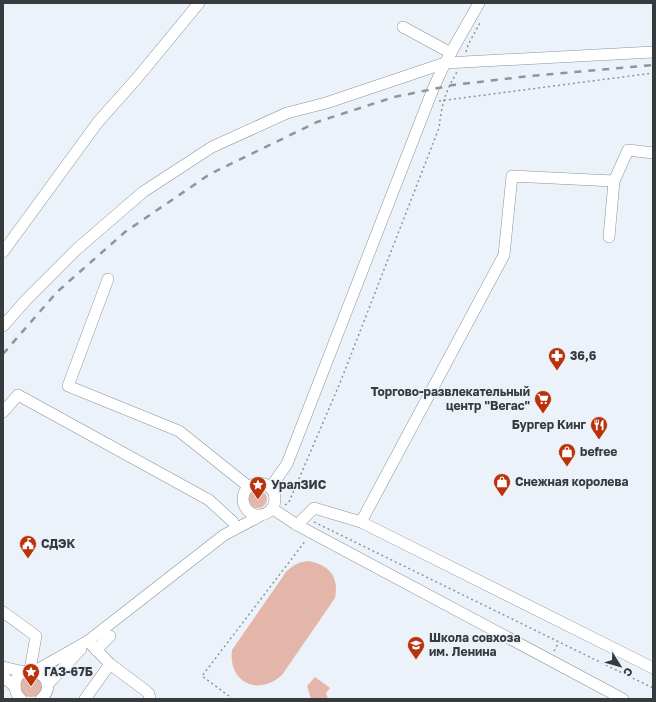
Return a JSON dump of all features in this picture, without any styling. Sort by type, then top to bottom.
[{"type":"street","points":[[3,252],[98,122],[138,77],[198,3]]},
{"type":"street","points":[[270,488],[287,464],[427,103],[448,58],[479,3]]},
{"type":"street","points":[[403,27],[448,58],[463,62],[653,52]]},
{"type":"street","points":[[3,326],[27,299],[77,249],[143,192],[212,147],[287,113],[326,103],[448,58]]},
{"type":"street","points":[[609,237],[614,181],[628,150],[653,152]]},
{"type":"street","points":[[361,522],[504,255],[512,176],[614,181]]},
{"type":"street","points":[[108,279],[68,386],[179,431],[249,487]]},
{"type":"street","points":[[3,412],[18,395],[209,500],[233,522]]},
{"type":"street","points":[[224,534],[233,522],[244,494],[249,487],[258,484],[270,488],[274,497],[275,509]]},
{"type":"street","points":[[243,499],[244,505],[251,514],[260,516]]},
{"type":"street","points":[[301,521],[314,508],[361,522],[653,668]]},
{"type":"street","points":[[47,685],[88,641],[224,534],[275,509]]},
{"type":"street","points":[[275,509],[301,521],[312,532],[623,699]]},
{"type":"street","points":[[3,612],[36,636],[30,671]]},
{"type":"street","points":[[96,650],[110,636]]},
{"type":"street","points":[[88,641],[110,664],[146,691],[149,694],[150,699]]},
{"type":"street","points":[[18,695],[17,678],[88,641]]},
{"type":"street","points":[[85,699],[110,664]]},
{"type":"street","points":[[3,667],[30,671],[43,675],[47,685],[47,691],[45,696],[41,699]]},
{"type":"street","points":[[3,676],[18,695]]},
{"type":"path","points":[[275,509],[289,502],[340,383],[439,128],[443,101],[448,86],[463,62],[468,45],[483,17]]},
{"type":"path","points":[[427,103],[653,73]]},
{"type":"path","points":[[301,521],[653,688]]},
{"type":"path","points":[[233,699],[202,676],[312,532]]},
{"type":"shaded area","points":[[258,490],[264,493],[267,499],[264,505],[258,508],[252,505],[249,499],[252,493]]},
{"type":"shaded area","points":[[308,561],[322,566],[331,573],[336,584],[335,598],[282,675],[273,682],[263,685],[246,683],[239,678],[235,670],[232,661],[232,650],[286,572],[296,564]]},
{"type":"shaded area","points":[[31,675],[39,678],[42,686],[39,694],[31,697],[23,694],[20,686],[23,678]]},
{"type":"shaded area","points":[[315,677],[330,688],[326,693],[328,699],[311,699],[307,686]]},
{"type":"railway","points":[[3,354],[57,292],[125,232],[210,174],[317,122],[394,97],[453,85],[530,76],[653,65]]},
{"type":"place","name":"36,6","points":[[557,371]]},
{"type":"place","name":"Торгово-развлекательный центр \"Вегас\"","points":[[543,414]]},
{"type":"place","name":"Бургер Кинг","points":[[599,440]]},
{"type":"place","name":"befree","points":[[567,467]]},
{"type":"place","name":"Снежная королева","points":[[502,497]]},
{"type":"place","name":"УралЗИС","points":[[258,500]]},
{"type":"place","name":"СДЭК","points":[[28,559]]},
{"type":"place","name":"Школа совхоза им. Ленина","points":[[416,660]]},
{"type":"place","name":"ГАЗ-67Б","points":[[31,687]]}]
